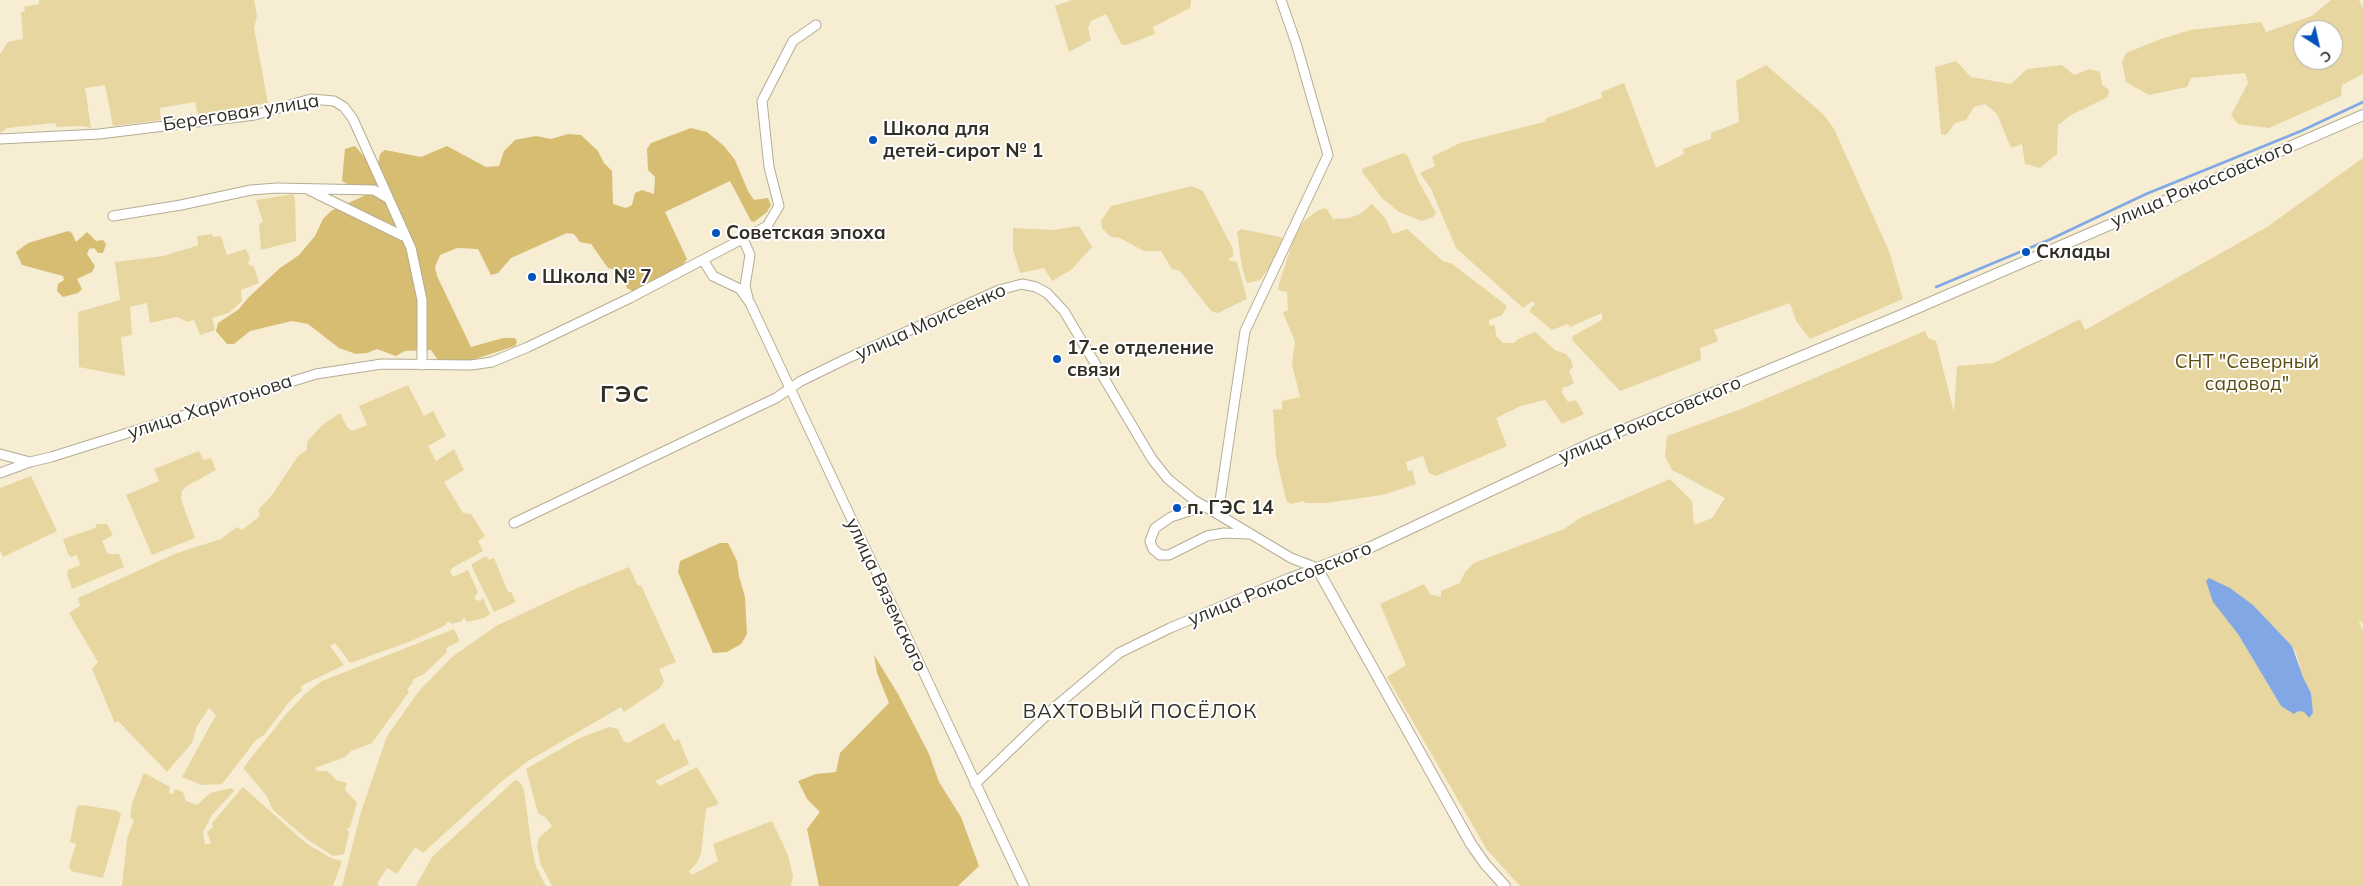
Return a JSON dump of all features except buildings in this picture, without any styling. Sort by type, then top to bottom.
[{"type":"street","points":[[1218,514],[1245,331],[1328,155],[1296,43],[1281,0]]},
{"type":"street","name":"улица Харитонова","points":[[0,473],[30,462],[192,414],[306,377],[369,365],[471,365],[504,358],[630,298],[768,226],[779,206],[769,167],[762,101],[792,41],[816,25]]},
{"type":"street","name":"Береговая улица","points":[[0,138],[99,134],[232,118],[274,110],[311,99],[329,99],[344,107],[353,119],[390,201]]},
{"type":"street","name":"улица Рокоссовского","points":[[975,784],[1061,701],[1118,653],[1286,579],[1371,547],[1594,442],[1899,316],[2363,115]]},
{"type":"street","points":[[307,189],[406,238]]},
{"type":"street","points":[[113,216],[181,205],[251,190],[374,190],[384,194],[390,201],[413,254],[422,300],[422,365]]},
{"type":"street","points":[[743,239],[750,256],[745,286],[750,303]]},
{"type":"street","points":[[703,260],[713,276],[740,289],[750,303]]},
{"type":"street","points":[[726,282],[739,280],[748,271]]},
{"type":"street","name":"улица Моисеенко","points":[[514,524],[776,398],[801,380],[1007,286],[1022,284],[1036,287],[1053,298],[1064,311],[1157,467],[1174,485],[1291,558],[1317,568]]},
{"type":"street","name":"улица Вяземского","points":[[750,303],[1024,886]]},
{"type":"street","points":[[0,454],[30,462]]},
{"type":"street","points":[[1205,506],[1188,510],[1159,524],[1150,536],[1153,549],[1160,555],[1169,555],[1208,536],[1224,533],[1251,534]]},
{"type":"street","points":[[1317,568],[1471,844],[1485,864],[1506,886]]},
{"type":"green space","points":[[39,0],[254,0],[257,16],[254,28],[268,103],[198,115],[195,102],[160,108],[161,120],[113,126],[105,85],[85,88],[91,128],[82,126],[57,127],[55,123],[7,128],[0,133],[0,54],[8,42],[23,39],[21,12],[25,12],[24,7],[39,4]]},
{"type":"green space","points":[[1072,0],[1191,0],[1190,8],[1153,27],[1155,34],[1126,45],[1121,44],[1106,14],[1091,21],[1088,28],[1091,40],[1069,52],[1055,6]]},
{"type":"green space","points":[[2331,0],[2359,0],[2363,9],[2363,74],[2342,85],[2341,96],[2269,128],[2238,124],[2231,115],[2248,83],[2245,73],[2191,78],[2187,87],[2149,95],[2126,82],[2122,62],[2126,53],[2190,30],[2261,22],[2266,32],[2293,23],[2293,70],[2343,70],[2343,20],[2300,20],[2312,16]]},
{"type":"green space","points":[[1956,61],[1971,77],[2011,84],[2027,69],[2062,65],[2074,75],[2090,69],[2100,72],[2102,85],[2109,90],[2108,97],[2071,115],[2058,125],[2057,154],[2040,168],[2025,164],[2022,144],[2011,148],[1997,114],[1985,104],[1974,107],[1966,120],[1955,123],[1946,135],[1941,134],[1935,67]]},
{"type":"green space","points":[[1766,65],[1824,115],[1834,129],[1889,251],[1903,299],[1810,339],[1796,321],[1790,303],[1714,330],[1718,341],[1700,348],[1701,360],[1620,391],[1572,340],[1573,336],[1602,320],[1602,313],[1570,327],[1568,324],[1552,330],[1530,312],[1530,309],[1535,304],[1532,301],[1523,308],[1456,248],[1431,189],[1420,173],[1435,166],[1432,157],[1460,143],[1544,122],[1547,118],[1602,98],[1601,92],[1624,83],[1656,168],[1684,154],[1683,149],[1711,139],[1711,133],[1739,122],[1736,81]]},
{"type":"green space","points":[[1403,153],[1407,155],[1436,213],[1433,217],[1422,221],[1399,212],[1382,198],[1363,173],[1362,169]]},
{"type":"green space","name":"СНТ \"Северный садовод\"","points":[[2363,158],[2363,624],[2358,619],[2363,631],[2363,886],[1520,886],[1487,850],[1387,677],[1406,665],[1380,604],[1424,584],[1430,594],[1441,597],[1441,591],[1460,583],[1465,572],[1474,563],[1564,529],[1580,518],[1670,479],[1692,501],[1694,525],[1712,518],[1725,498],[1672,470],[1665,456],[1667,436],[1744,408],[1925,331],[1928,338],[1936,341],[1954,412],[1957,366],[1994,363],[2080,319],[2085,330],[2267,227]],"holes":[[[2253,605],[2292,646],[2311,693],[2313,713],[2309,718],[2304,712],[2281,706],[2238,634]]]},
{"type":"green space","points":[[1192,186],[1203,191],[1233,249],[1233,256],[1228,260],[1237,262],[1247,299],[1218,313],[1211,311],[1180,271],[1172,269],[1161,251],[1144,251],[1120,238],[1111,237],[1102,228],[1101,221],[1111,206]]},
{"type":"green space","points":[[293,194],[295,198],[296,241],[261,250],[259,224],[263,222],[256,200]]},
{"type":"green space","points":[[1372,204],[1385,218],[1393,234],[1407,229],[1444,262],[1451,263],[1507,306],[1502,315],[1489,320],[1489,325],[1495,326],[1496,336],[1503,343],[1514,343],[1518,339],[1535,332],[1555,350],[1566,354],[1571,360],[1573,367],[1569,371],[1574,383],[1563,387],[1562,393],[1568,402],[1576,400],[1584,414],[1562,424],[1545,400],[1521,406],[1496,418],[1507,446],[1436,476],[1429,473],[1423,456],[1406,462],[1408,471],[1412,470],[1416,484],[1382,495],[1326,503],[1306,503],[1303,501],[1290,504],[1286,500],[1276,456],[1273,410],[1282,409],[1282,401],[1300,397],[1292,364],[1295,341],[1283,313],[1288,310],[1287,292],[1278,290],[1279,284],[1295,235],[1304,221],[1318,210],[1326,208],[1333,219],[1349,218],[1360,214]]},
{"type":"green space","points":[[1079,226],[1092,247],[1071,270],[1052,281],[1044,268],[1020,273],[1013,250],[1013,228],[1054,230]]},
{"type":"green space","points":[[1241,229],[1285,238],[1276,259],[1260,280],[1247,283],[1242,267],[1237,232]]},
{"type":"green space","points":[[212,234],[213,237],[221,236],[227,255],[246,249],[250,258],[248,264],[254,267],[259,283],[241,290],[242,301],[229,313],[212,318],[215,330],[200,335],[194,320],[188,322],[177,317],[150,323],[147,303],[130,307],[132,335],[121,337],[125,376],[79,367],[78,312],[120,300],[115,262],[163,256],[198,246],[197,236]]},
{"type":"green space","points":[[408,385],[424,416],[433,411],[446,436],[428,446],[436,461],[454,449],[464,470],[444,482],[463,513],[471,514],[485,536],[478,541],[483,551],[452,568],[450,571],[453,577],[468,570],[478,592],[474,599],[480,601],[483,598],[490,614],[484,618],[467,622],[464,617],[462,621],[451,624],[448,621],[444,626],[409,642],[350,663],[335,643],[330,646],[344,665],[301,686],[302,690],[290,701],[264,735],[256,740],[222,784],[202,785],[182,777],[216,715],[209,708],[197,726],[192,743],[167,772],[118,721],[115,723],[92,669],[98,662],[69,613],[80,606],[78,598],[177,553],[221,539],[237,527],[242,530],[260,516],[258,510],[272,495],[298,456],[307,450],[307,442],[321,426],[340,413],[347,427],[352,431],[367,425],[359,406]]},
{"type":"green space","points":[[199,451],[203,460],[211,458],[216,470],[185,487],[182,491],[181,499],[195,538],[152,555],[126,495],[159,481],[154,469]]},
{"type":"green space","points":[[31,476],[57,531],[3,557],[0,550],[0,488]]},
{"type":"green space","points":[[97,524],[107,524],[113,535],[102,541],[108,554],[119,554],[124,567],[72,589],[67,574],[68,570],[80,565],[77,555],[71,557],[68,554],[63,539],[95,528]]},
{"type":"green space","points":[[486,556],[489,560],[494,558],[508,592],[511,592],[516,602],[494,612],[472,567],[472,564]]},
{"type":"green space","points":[[629,567],[638,586],[641,585],[676,662],[659,669],[664,681],[660,688],[624,712],[621,707],[528,761],[501,782],[423,853],[415,847],[397,874],[387,868],[377,884],[380,886],[342,886],[361,812],[387,736],[419,691],[452,657],[496,626],[575,589]]},
{"type":"green space","points":[[454,629],[460,641],[446,648],[447,652],[424,674],[412,680],[413,682],[407,690],[409,692],[372,743],[351,751],[345,757],[315,768],[317,771],[326,771],[336,780],[347,783],[345,790],[357,803],[350,827],[347,829],[349,833],[344,854],[333,856],[308,840],[273,810],[266,795],[243,768],[287,713],[306,693],[322,681]]},
{"type":"green space","points":[[664,723],[674,741],[679,739],[689,764],[655,781],[660,786],[697,767],[719,804],[706,809],[701,854],[696,864],[689,871],[692,875],[718,861],[713,844],[772,821],[788,855],[793,876],[791,886],[552,886],[540,863],[537,845],[539,838],[552,826],[545,817],[538,813],[526,769],[580,738],[609,727],[618,729],[623,741],[628,743]]},
{"type":"green space","points":[[144,773],[170,787],[169,793],[173,794],[175,789],[183,792],[186,801],[197,805],[210,793],[232,788],[234,791],[212,815],[203,832],[205,844],[211,843],[207,832],[213,827],[212,823],[243,787],[306,843],[331,858],[342,861],[333,886],[122,886],[127,839],[134,820],[130,818],[132,803]]},
{"type":"green space","points":[[515,780],[520,782],[524,790],[536,867],[546,886],[416,886],[432,857]]},
{"type":"green space","points":[[83,805],[118,811],[121,815],[103,878],[71,871],[69,866],[76,844],[70,842],[77,806]]},
{"type":"shaded area","points":[[691,128],[707,132],[724,146],[735,160],[748,191],[754,200],[768,198],[771,205],[767,212],[754,222],[751,221],[730,181],[665,212],[687,259],[682,266],[634,292],[627,288],[620,271],[608,268],[591,244],[580,242],[574,234],[567,233],[511,258],[498,273],[491,275],[478,249],[457,248],[440,255],[435,267],[437,276],[471,347],[503,338],[515,338],[517,342],[515,346],[469,361],[438,360],[431,350],[405,351],[396,356],[377,349],[367,353],[356,354],[339,348],[308,324],[292,321],[250,331],[234,344],[227,344],[216,331],[218,323],[239,309],[280,268],[299,255],[315,236],[323,219],[331,211],[370,193],[355,189],[342,181],[345,149],[355,146],[366,159],[378,164],[380,154],[385,150],[421,157],[447,146],[486,167],[499,166],[504,151],[515,140],[536,136],[551,139],[568,134],[581,135],[598,151],[604,163],[612,171],[613,204],[626,208],[632,205],[635,193],[642,190],[654,194],[655,177],[648,170],[647,149],[651,143]]},
{"type":"shaded area","points":[[68,231],[72,233],[76,242],[87,232],[96,241],[103,240],[106,244],[103,253],[98,253],[94,248],[89,249],[87,254],[95,266],[92,272],[77,279],[82,289],[78,293],[63,297],[57,291],[58,284],[64,280],[63,276],[22,265],[16,252],[28,243]]},
{"type":"shaded area","points":[[720,543],[728,543],[737,561],[745,597],[747,634],[741,644],[727,652],[713,653],[678,572],[680,561]]},
{"type":"shaded area","points":[[874,655],[898,694],[929,754],[939,782],[961,817],[979,866],[958,886],[819,886],[807,829],[820,812],[807,799],[798,781],[816,774],[836,772],[840,753],[889,703],[877,673]]},
{"type":"water","points":[[2209,578],[2230,588],[2253,605],[2292,646],[2311,693],[2313,713],[2309,718],[2304,712],[2298,711],[2294,714],[2281,706],[2238,634],[2213,602],[2206,581]]},
{"type":"waterway","points":[[1936,287],[2051,239],[2146,194],[2301,131],[2363,102]]},
{"type":"place","name":"Школа для детей-сирот № 1","points":[[873,140]]},
{"type":"place","name":"Советская эпоха","points":[[716,233]]},
{"type":"place","name":"Склады","points":[[2026,252]]},
{"type":"place","name":"Школа № 7","points":[[532,277]]},
{"type":"place","name":"17-е отделение связи","points":[[1057,359]]},
{"type":"place","name":"п. ГЭС 14","points":[[1177,508]]},
{"type":"district","name":"ГЭС","points":[[625,395]]},
{"type":"district","name":"ВАХТОВЫЙ ПОСЁЛОК","points":[[1140,712]]}]
